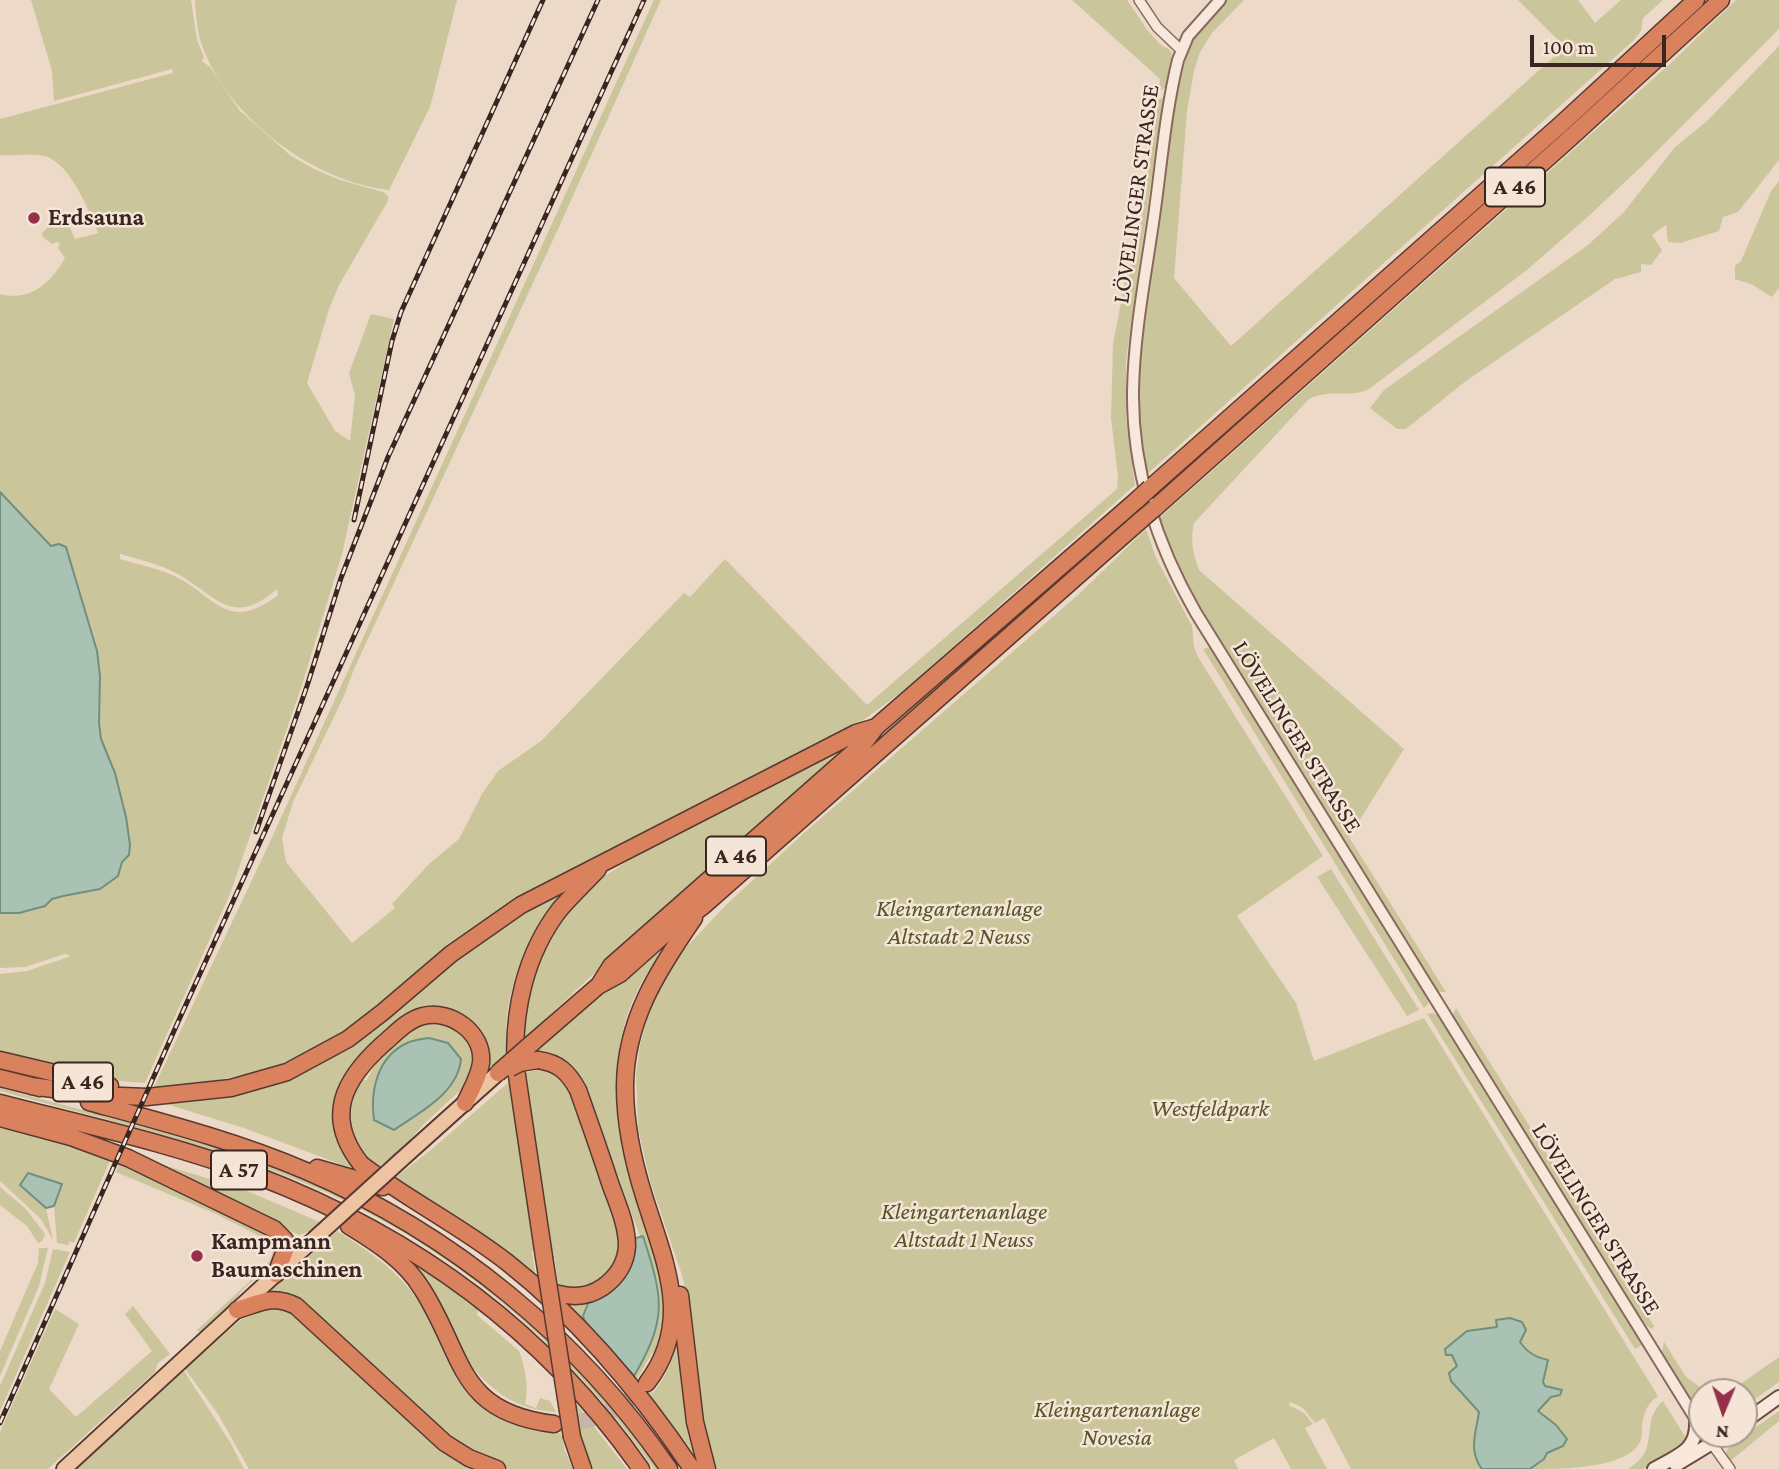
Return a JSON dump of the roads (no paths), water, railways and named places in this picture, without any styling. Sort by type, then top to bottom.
[{"type":"highway","name":"A 46","points":[[498,1073],[598,986],[611,966],[864,744],[876,727],[1559,127],[1696,0]]},
{"type":"highway","name":"A 46","points":[[647,1383],[663,1357],[671,1334],[671,1290],[667,1264],[643,1195],[629,1139],[625,1085],[627,1059],[639,1008],[649,987],[702,906],[1578,132],[1721,0]]},
{"type":"highway","points":[[583,1469],[572,1437],[516,1069],[514,1045],[517,1016],[531,961],[560,910],[602,865],[856,733],[876,727]]},
{"type":"highway","name":"A 46","points":[[31,1086],[120,1097],[147,1097],[231,1088],[274,1076],[310,1061],[365,1027],[485,928],[555,886],[602,865]]},
{"type":"highway","points":[[598,986],[620,974],[666,933],[702,906]]},
{"type":"highway","points":[[465,1103],[481,1062],[480,1048],[464,1024],[437,1015],[423,1016],[410,1022],[373,1053],[354,1074],[342,1100],[341,1126],[351,1152],[361,1164],[473,1237],[536,1287],[612,1364],[646,1404],[692,1469]]},
{"type":"highway","name":"A 46","points":[[0,1060],[95,1084],[168,1094]]},
{"type":"highway","points":[[498,1073],[520,1063],[538,1060],[559,1065],[570,1077],[578,1090],[622,1218],[627,1246],[618,1273],[600,1289],[589,1294],[577,1297],[562,1296],[536,1287]]},
{"type":"highway","name":"A 57","points":[[0,1078],[184,1129],[288,1164],[401,1219],[495,1283],[579,1357],[614,1395],[670,1469]]},
{"type":"highway","name":"A 46","points":[[0,1105],[16,1115],[212,1169],[324,1213],[351,1227],[386,1250],[421,1287],[472,1386],[485,1398],[515,1416],[554,1424]]},
{"type":"highway","name":"A 57","points":[[0,1105],[159,1145],[253,1174],[337,1209],[387,1235],[459,1282],[526,1336],[563,1371],[642,1469]]},
{"type":"highway","points":[[0,1118],[71,1137],[128,1158],[274,1229],[285,1240],[286,1248],[276,1274]]},
{"type":"highway","points":[[288,1164],[318,1168],[405,1195]]},
{"type":"highway","points":[[667,1264],[676,1278],[682,1306],[693,1412],[707,1469]]},
{"type":"highway","points":[[237,1310],[273,1298],[296,1306],[445,1443],[469,1458],[497,1469]]},
{"type":"main road","name":"A 46","points":[[465,1103],[498,1073]]},
{"type":"main road","points":[[64,1469],[465,1103]]},
{"type":"main road","points":[[1758,1402],[1779,1396]]},
{"type":"main road","points":[[1758,1412],[1779,1396]]},
{"type":"main road","points":[[1654,1469],[1689,1448]]},
{"type":"main road","points":[[1670,1469],[1697,1448]]},
{"type":"street","points":[[1139,0],[1157,27],[1181,50]]},
{"type":"street","name":"LÖVELINGER STRASSE","points":[[1220,0],[1198,23],[1181,50],[1174,78],[1144,286],[1133,391],[1134,420],[1140,469],[1154,524],[1180,585],[1208,633],[1688,1405]]},
{"type":"street","points":[[1715,1448],[1730,1469]]},
{"type":"tunnel","points":[[556,1424],[582,1421],[605,1414],[626,1402],[645,1385]]},
{"type":"railway","points":[[354,520],[392,341],[401,312],[543,0]]},
{"type":"railway","points":[[256,832],[341,578],[388,457],[598,0]]},
{"type":"railway","points":[[0,1423],[178,1022],[644,0]]},
{"type":"place","name":"Erdsauna","points":[[34,218]]},
{"type":"place","name":"Kampmann Baumaschinen","points":[[197,1256]]},
{"type":"park label","name":"Kleingartenanlage Altstadt 2 Neuss","points":[[959,923]]},
{"type":"park label","name":"Westfeldpark","points":[[1210,1109]]},
{"type":"park label","name":"Kleingartenanlage Altstadt 1 Neuss","points":[[964,1226]]},
{"type":"park label","name":"Kleingartenanlage Novesia","points":[[1117,1424]]}]
